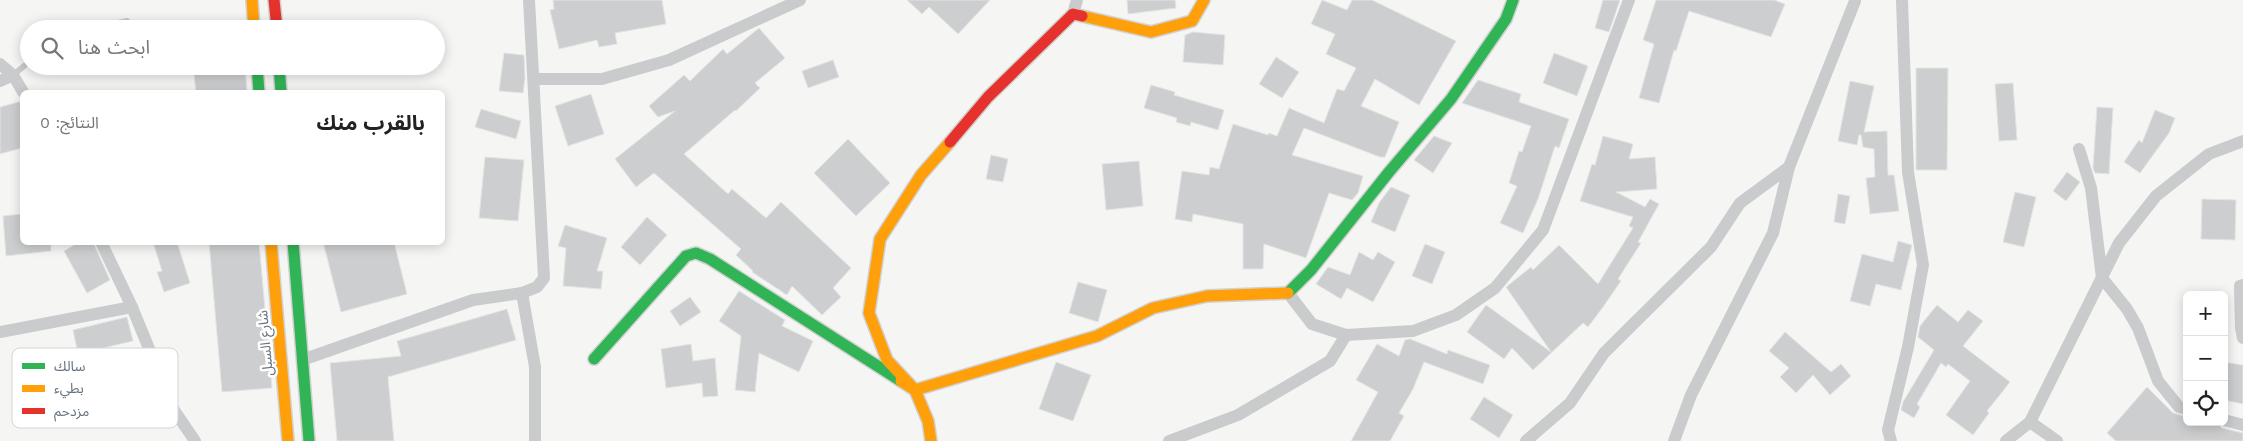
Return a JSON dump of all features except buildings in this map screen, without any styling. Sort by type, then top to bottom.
[{"type":"street","points":[[252,0],[253,20]]},
{"type":"street","points":[[274,0],[275,20]]},
{"type":"street","points":[[302,360],[473,300],[522,293],[537,287],[544,278],[530,0]]},
{"type":"street","points":[[534,79],[602,79],[669,60],[800,0]]},
{"type":"street","points":[[931,441],[928,420],[915,390],[887,360],[868,313],[880,239],[921,174],[988,97],[1073,14],[1077,0]]},
{"type":"street","points":[[1073,14],[1151,32],[1192,21],[1204,0]]},
{"type":"street","points":[[594,360],[686,256],[696,253],[710,259],[915,390],[1097,336],[1153,308],[1207,296],[1288,293],[1311,270],[1389,172],[1452,99],[1506,19],[1513,0]]},
{"type":"street","points":[[1288,293],[1312,324],[1346,335],[1413,331],[1456,315],[1495,288],[1543,230],[1629,0]]},
{"type":"street","points":[[1674,441],[1691,395],[1773,233],[1789,167],[1854,0]]},
{"type":"street","points":[[1891,441],[1888,430],[1908,347],[1923,265],[1908,172],[1902,0]]},
{"type":"street","points":[[0,64],[14,75],[22,90]]},
{"type":"street","points":[[0,81],[14,75]]},
{"type":"street","points":[[258,75],[259,90]]},
{"type":"street","points":[[280,75],[282,90]]},
{"type":"street","points":[[2006,441],[2030,422],[2119,243],[2156,196],[2209,154],[2243,141]]},
{"type":"street","points":[[2079,149],[2091,188],[2102,278],[2127,309],[2138,328],[2158,381],[2179,407],[2183,408]]},
{"type":"street","points":[[1526,441],[1570,403],[1604,353],[1711,247],[1740,203],[1789,167]]},
{"type":"street","points":[[101,245],[132,307],[149,348]]},
{"type":"street","name":"شارع السبل","points":[[271,245],[288,441]]},
{"type":"street","points":[[293,245],[309,441]]},
{"type":"street","points":[[2243,285],[2240,286],[2243,338]]},
{"type":"street","points":[[522,293],[535,367],[535,441]]},
{"type":"street","points":[[0,332],[132,307]]},
{"type":"street","points":[[1169,441],[1238,415],[1330,360],[1346,335]]},
{"type":"street","points":[[178,416],[195,441]]},
{"type":"street","points":[[2228,421],[2243,425]]},
{"type":"street","points":[[2030,422],[2057,441]]},
{"type":"lane","points":[[14,75],[20,70]]},
{"type":"traffic: fast","points":[[1288,293],[1311,270],[1389,172],[1451,99],[1506,19],[1513,0]]},
{"type":"traffic: fast","points":[[258,75],[259,90]]},
{"type":"traffic: fast","points":[[280,75],[281,90]]},
{"type":"traffic: fast","points":[[293,245],[309,441]]},
{"type":"traffic: fast","points":[[594,359],[686,256],[696,253],[710,259],[901,381]]},
{"type":"traffic: slow","points":[[252,0],[253,20]]},
{"type":"traffic: slow","points":[[1082,16],[1151,32],[1192,21],[1204,0]]},
{"type":"traffic: slow","points":[[931,441],[928,421],[915,390],[887,360],[869,313],[880,239],[921,175],[950,142]]},
{"type":"traffic: slow","points":[[271,245],[288,441]]},
{"type":"traffic: slow","points":[[901,381],[915,390],[1097,336],[1153,308],[1207,296],[1288,293]]},
{"type":"traffic: jam","points":[[274,0],[276,20]]},
{"type":"traffic: jam","points":[[950,142],[988,97],[1073,14],[1082,16]]}]
